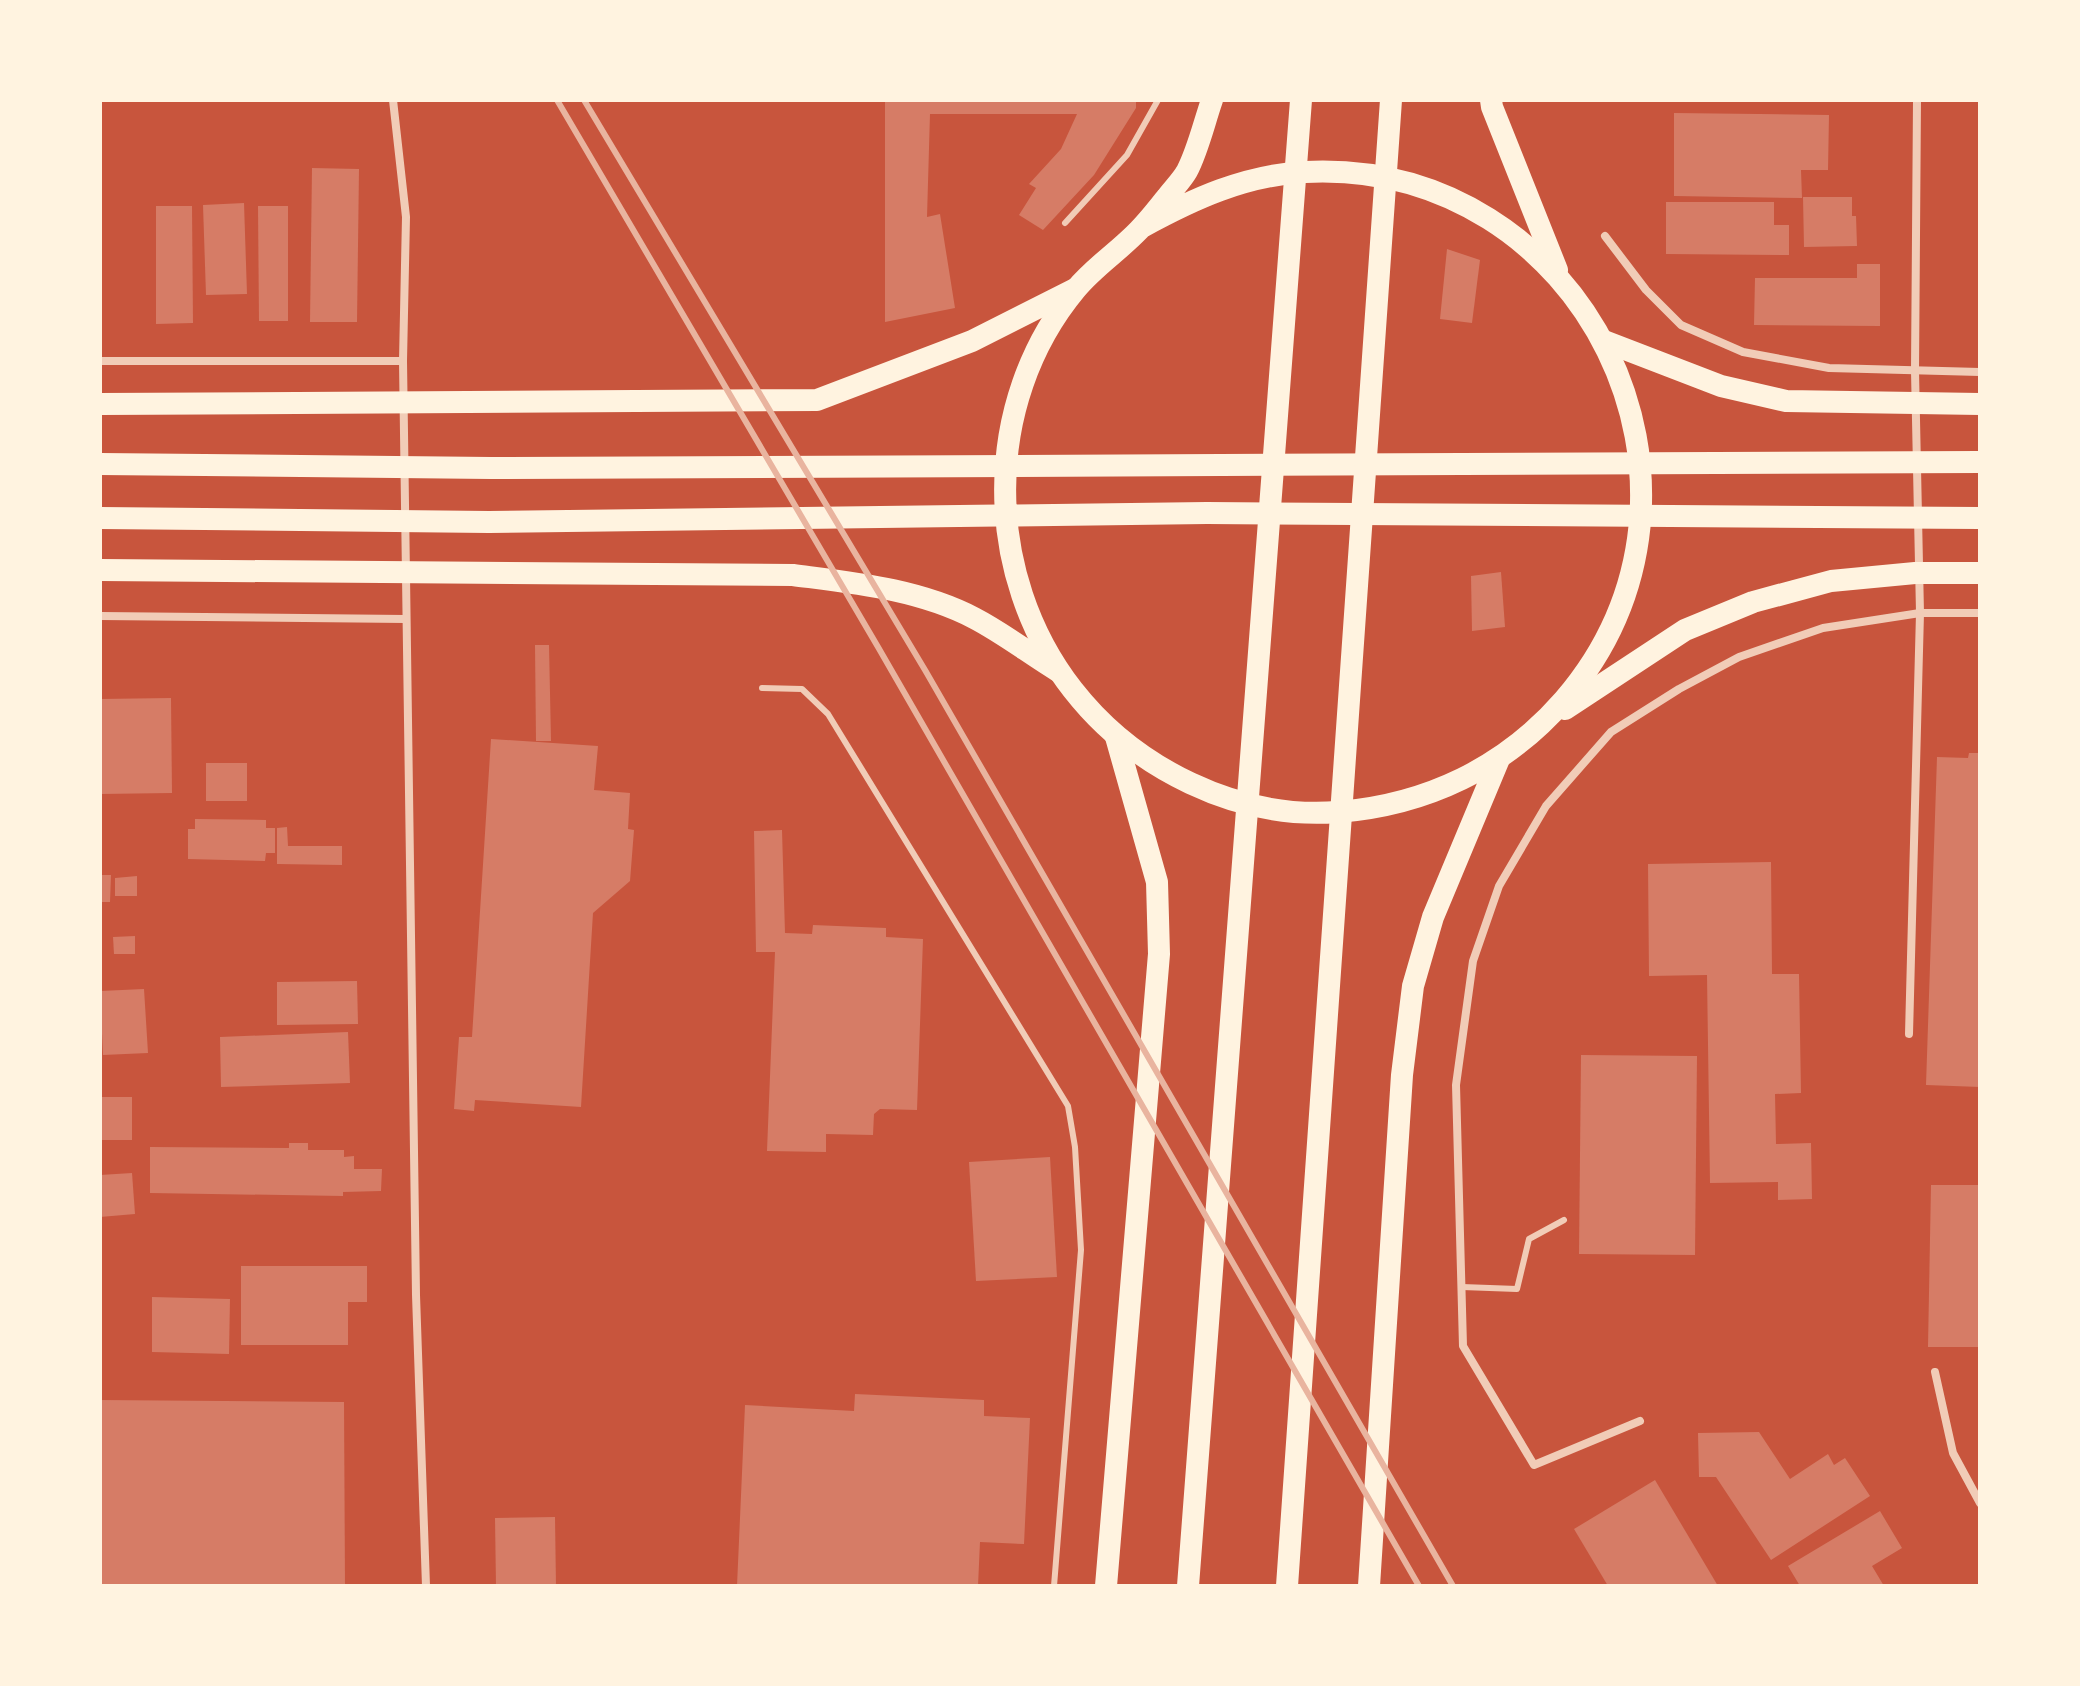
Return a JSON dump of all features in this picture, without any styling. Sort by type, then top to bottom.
[{"type":"highway","points":[[1212,100],[1186,173],[1142,227],[1076,289],[1039,346],[1014,410],[1004,478],[1008,546],[1026,612],[1059,672],[1086,706],[1116,737],[1153,764],[1193,786],[1237,801],[1281,810],[1327,813],[1372,809],[1417,798],[1459,782],[1499,759],[1544,723],[1685,630],[1753,602],[1831,581],[1915,573],[1980,573]]},
{"type":"highway","points":[[1188,1586],[1301,100]]},
{"type":"highway","points":[[1287,1586],[1391,100]]},
{"type":"highway","points":[[1491,100],[1523,190],[1560,278],[1604,341],[1627,395],[1639,453],[1641,512],[1632,571],[1612,627],[1583,678],[1544,723]]},
{"type":"highway","points":[[1142,227],[1193,199],[1247,181],[1303,172],[1361,174],[1417,186],[1470,208],[1518,239],[1560,278]]},
{"type":"highway","points":[[100,404],[817,400],[972,341],[1076,289]]},
{"type":"highway","points":[[1604,341],[1721,386],[1786,401],[1980,404]]},
{"type":"highway","points":[[100,464],[523,468],[1980,462]]},
{"type":"highway","points":[[100,518],[489,522],[1207,513],[1980,518]]},
{"type":"highway","points":[[100,570],[793,575],[857,583],[917,596],[973,618],[1059,672]]},
{"type":"highway","points":[[1106,1586],[1159,954],[1157,882],[1116,737]]},
{"type":"highway","points":[[1369,1586],[1402,1075],[1413,986],[1433,917],[1499,759]]},
{"type":"street","points":[[393,100],[406,217],[403,361],[406,619],[416,1295],[426,1586]]},
{"type":"street","points":[[1909,1034],[1920,613],[1915,371],[1917,100]]},
{"type":"street","points":[[1605,236],[1646,290],[1681,325],[1743,352],[1829,368],[1980,372]]},
{"type":"street","points":[[100,361],[403,361]]},
{"type":"street","points":[[1640,1421],[1534,1465],[1463,1346],[1456,1085],[1473,961],[1499,886],[1546,806],[1611,732],[1679,689],[1739,657],[1823,628],[1920,613],[1980,613]]},
{"type":"street","points":[[100,616],[406,619]]},
{"type":"street","points":[[1935,1372],[1953,1453],[1980,1503]]},
{"type":"lane","points":[[1065,223],[1127,155],[1158,100]]},
{"type":"lane","points":[[762,688],[802,689],[828,714],[1068,1106],[1075,1147],[1081,1250],[1054,1586]]},
{"type":"lane","points":[[1462,1287],[1517,1289],[1529,1239],[1564,1220]]},
{"type":"building","points":[[885,100],[1136,100],[1136,108],[1094,175],[1043,230],[1019,215],[1036,188],[1029,184],[1061,149],[1077,114],[930,114],[927,217],[940,214],[955,308],[885,322]]},
{"type":"building","points":[[1674,113],[1829,115],[1828,170],[1801,170],[1802,198],[1674,196]]},
{"type":"building","points":[[312,168],[359,169],[357,322],[310,322]]},
{"type":"building","points":[[1803,197],[1852,197],[1857,246],[1804,247]]},
{"type":"building","points":[[1666,202],[1774,202],[1774,225],[1789,225],[1789,255],[1666,254]]},
{"type":"building","points":[[244,203],[247,294],[206,295],[203,205]]},
{"type":"building","points":[[156,206],[192,206],[193,323],[156,324]]},
{"type":"building","points":[[258,206],[288,206],[288,321],[259,321]]},
{"type":"building","points":[[1447,249],[1480,260],[1472,323],[1440,319]]},
{"type":"building","points":[[1857,264],[1880,264],[1880,326],[1754,325],[1755,278],[1857,278]]},
{"type":"building","points":[[1501,572],[1505,627],[1472,631],[1471,576]]},
{"type":"building","points":[[535,645],[549,645],[551,741],[536,741]]},
{"type":"building","points":[[171,698],[172,793],[100,794],[100,699]]},
{"type":"building","points":[[491,739],[598,746],[594,790],[630,793],[628,829],[634,830],[630,881],[593,913],[581,1107],[475,1100],[474,1111],[454,1109],[459,1037],[472,1037]]},
{"type":"building","points":[[1969,753],[1980,753],[1980,1087],[1926,1085],[1937,757],[1968,758]]},
{"type":"building","points":[[206,763],[247,763],[247,801],[206,801]]},
{"type":"building","points":[[195,819],[266,820],[266,828],[275,828],[275,853],[266,853],[265,861],[188,859],[188,829],[195,829]]},
{"type":"building","points":[[287,827],[288,846],[342,846],[342,865],[277,864],[277,828]]},
{"type":"building","points":[[782,830],[785,933],[812,934],[813,925],[886,928],[886,937],[923,939],[917,1110],[880,1109],[874,1114],[873,1135],[826,1134],[826,1152],[767,1151],[775,952],[756,952],[754,831]]},
{"type":"building","points":[[1771,862],[1772,974],[1799,974],[1801,1093],[1775,1094],[1776,1144],[1811,1143],[1812,1199],[1778,1200],[1778,1182],[1710,1183],[1707,975],[1649,976],[1648,864]]},
{"type":"building","points":[[100,875],[111,875],[110,902],[100,902]]},
{"type":"building","points":[[137,876],[137,896],[115,896],[115,878]]},
{"type":"building","points":[[135,936],[135,954],[114,954],[113,937]]},
{"type":"building","points":[[357,981],[358,1024],[277,1025],[277,982]]},
{"type":"building","points":[[144,989],[148,1053],[103,1055],[100,991]]},
{"type":"building","points":[[348,1032],[350,1083],[221,1087],[220,1037]]},
{"type":"building","points":[[1581,1055],[1697,1056],[1695,1255],[1579,1254]]},
{"type":"building","points":[[100,1097],[132,1097],[132,1140],[100,1140]]},
{"type":"building","points":[[289,1143],[308,1143],[308,1150],[344,1150],[344,1157],[354,1156],[354,1169],[382,1169],[381,1191],[343,1192],[343,1196],[150,1193],[150,1147],[289,1148]]},
{"type":"building","points":[[1050,1157],[1057,1277],[976,1281],[969,1162]]},
{"type":"building","points":[[132,1173],[135,1214],[100,1217],[100,1175]]},
{"type":"building","points":[[1931,1185],[1980,1185],[1980,1347],[1928,1347]]},
{"type":"building","points":[[241,1266],[367,1266],[367,1302],[348,1302],[348,1345],[241,1345]]},
{"type":"building","points":[[152,1297],[230,1299],[229,1354],[152,1352]]},
{"type":"building","points":[[855,1394],[984,1400],[984,1416],[1030,1418],[1024,1544],[980,1542],[978,1586],[737,1586],[745,1405],[854,1411]]},
{"type":"building","points":[[100,1400],[344,1402],[345,1586],[100,1586]]},
{"type":"building","points":[[1759,1432],[1790,1479],[1828,1454],[1834,1465],[1845,1458],[1870,1496],[1771,1560],[1716,1477],[1699,1477],[1698,1433]]},
{"type":"building","points":[[1655,1480],[1718,1586],[1608,1586],[1574,1529]]},
{"type":"building","points":[[1880,1511],[1902,1548],[1872,1566],[1884,1586],[1800,1586],[1788,1566]]},
{"type":"building","points":[[555,1517],[556,1586],[496,1586],[495,1518]]},
{"type":"railway","points":[[557,100],[878,647],[1419,1586]]},
{"type":"railway","points":[[584,100],[925,670],[1453,1586]]}]
